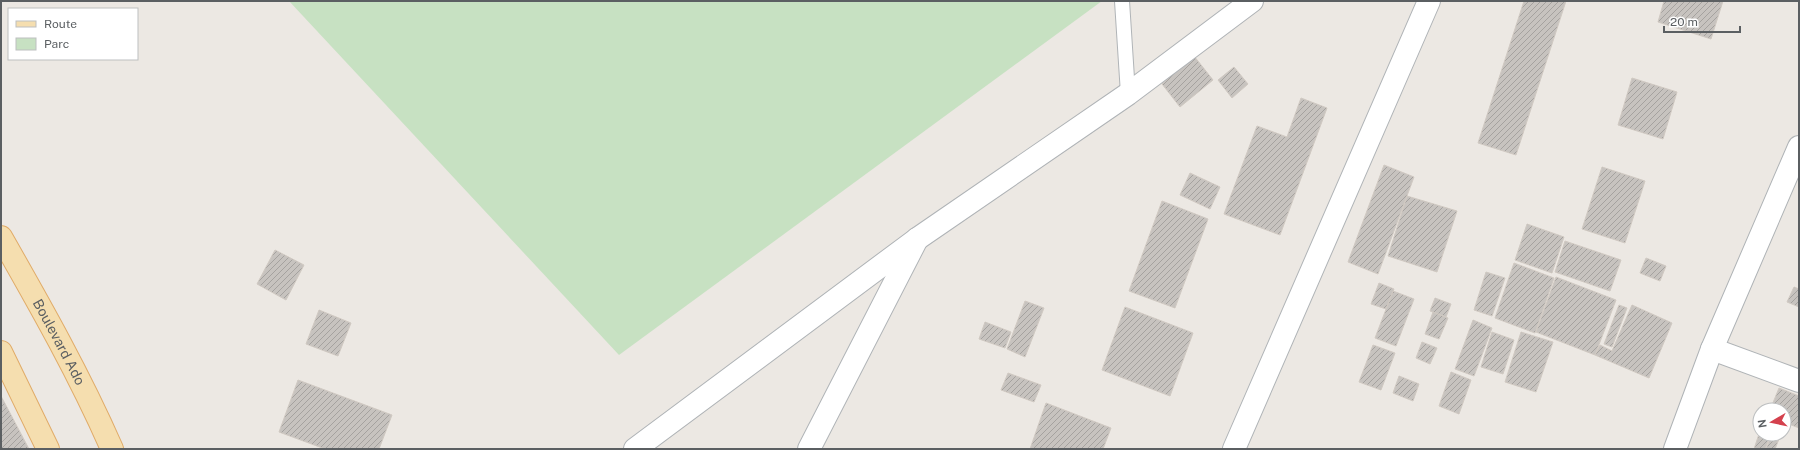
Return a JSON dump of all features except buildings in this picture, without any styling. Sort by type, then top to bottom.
[{"type":"main road","name":"Boulevard Ado","points":[[1,237],[41,307],[93,405],[112,449]]},
{"type":"main road","points":[[1,352],[48,449]]},
{"type":"street","points":[[635,449],[917,239],[1128,94],[1252,1]]},
{"type":"street","points":[[1234,449],[1429,1]]},
{"type":"street","points":[[1675,449],[1712,349],[1799,147]]},
{"type":"street","points":[[809,449],[917,239]]},
{"type":"street","points":[[1712,349],[1799,381]]},
{"type":"lane","points":[[1122,1],[1128,94]]},
{"type":"green space","points":[[289,1],[1102,1],[619,355]]}]
